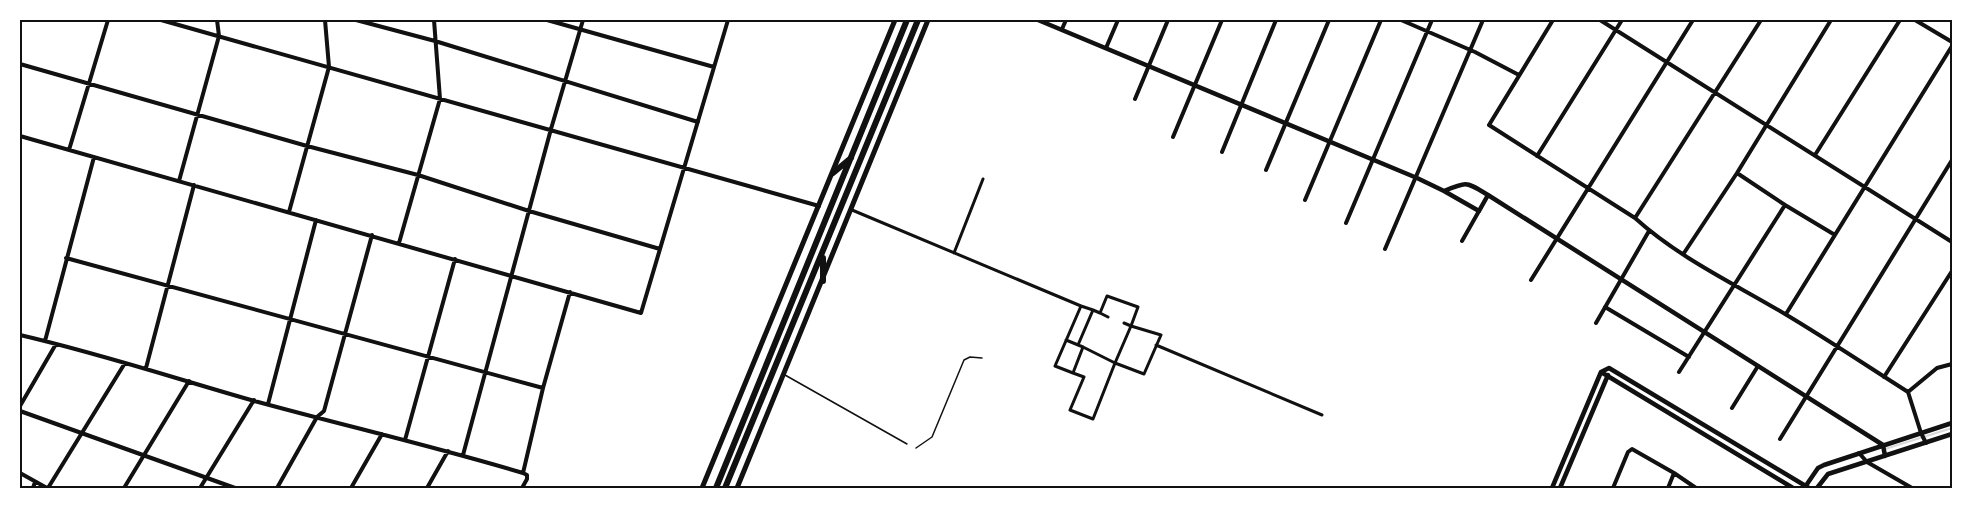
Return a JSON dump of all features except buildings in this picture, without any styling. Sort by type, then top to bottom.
[{"type":"highway","points":[[716,489],[908,20]]},
{"type":"highway","points":[[725,489],[918,20]]},
{"type":"highway","points":[[833,172],[854,155]]},
{"type":"highway","points":[[823,253],[823,282]]},
{"type":"main road","points":[[702,489],[895,20]]},
{"type":"main road","points":[[737,489],[928,20]]},
{"type":"street","points":[[69,150],[108,20]]},
{"type":"street","points":[[161,20],[819,206]]},
{"type":"street","points":[[178,181],[219,36],[218,20]]},
{"type":"street","points":[[289,212],[329,67],[325,20]]},
{"type":"street","points":[[356,20],[435,41],[698,122]]},
{"type":"street","points":[[399,243],[440,99],[434,20]]},
{"type":"street","points":[[548,20],[714,67]]},
{"type":"street","points":[[463,455],[551,129],[583,20]]},
{"type":"street","points":[[20,136],[641,313],[728,20]]},
{"type":"street","points":[[1038,20],[1242,103],[1417,178],[1479,212]]},
{"type":"street","points":[[1062,29],[1066,20]]},
{"type":"street","points":[[1106,48],[1118,20]]},
{"type":"street","points":[[1135,99],[1168,20]]},
{"type":"street","points":[[1173,137],[1222,20]]},
{"type":"street","points":[[1221,152],[1276,20]]},
{"type":"street","points":[[1266,170],[1329,20]]},
{"type":"street","points":[[1305,200],[1381,20]]},
{"type":"street","points":[[1401,20],[1470,49],[1519,75]]},
{"type":"street","points":[[1346,223],[1432,20]]},
{"type":"street","points":[[1385,249],[1483,20]]},
{"type":"street","points":[[1553,20],[1489,125],[1635,218],[1649,231],[1734,285],[1786,314],[1908,392],[1920,433],[1926,443]]},
{"type":"street","points":[[1600,20],[1953,242]]},
{"type":"street","points":[[1537,156],[1622,20]]},
{"type":"street","points":[[1531,280],[1693,20]]},
{"type":"street","points":[[1635,218],[1761,20]]},
{"type":"street","points":[[1684,253],[1737,173],[1831,20]]},
{"type":"street","points":[[1815,155],[1900,20]]},
{"type":"street","points":[[1786,314],[1953,44],[1915,20]]},
{"type":"street","points":[[20,64],[307,146],[418,175],[529,211],[660,249]]},
{"type":"street","points":[[45,341],[94,157]]},
{"type":"street","points":[[1780,439],[1953,160]]},
{"type":"street","points":[[1737,173],[1785,206],[1835,235]]},
{"type":"street","points":[[954,253],[983,179]]},
{"type":"street","points":[[1444,191],[1461,183],[1468,184],[1488,195],[1883,445],[1885,456]]},
{"type":"street","points":[[146,368],[194,185]]},
{"type":"street","points":[[1462,241],[1488,195]]},
{"type":"street","points":[[1679,372],[1703,331],[1785,206]]},
{"type":"street","points":[[852,210],[1108,317]]},
{"type":"street","points":[[268,404],[316,220]]},
{"type":"street","points":[[1596,323],[1649,231]]},
{"type":"street","points":[[277,489],[317,417],[324,411],[372,236]]},
{"type":"street","points":[[66,258],[543,388]]},
{"type":"street","points":[[405,440],[456,259]]},
{"type":"street","points":[[1884,377],[1953,271]]},
{"type":"street","points":[[523,472],[543,388],[570,292]]},
{"type":"street","points":[[1081,306],[1055,366],[1084,377],[1070,410],[1093,420],[1138,307],[1107,296],[1100,313]]},
{"type":"street","points":[[1605,307],[1689,357]]},
{"type":"street","points":[[1078,345],[1093,310]]},
{"type":"street","points":[[1066,340],[1144,374],[1161,335],[1124,323]]},
{"type":"street","points":[[20,335],[523,472],[527,475],[527,479],[522,489]]},
{"type":"street","points":[[20,406],[56,344]]},
{"type":"street","points":[[1156,345],[1322,415]]},
{"type":"street","points":[[1073,373],[1083,347]]},
{"type":"street","points":[[20,473],[47,489],[125,363]]},
{"type":"street","points":[[1908,392],[1937,368],[1953,364]]},
{"type":"street","points":[[1732,408],[1758,366]]},
{"type":"street","points":[[1552,489],[1603,370],[1609,368],[1806,488],[1818,468],[1824,465],[1953,423]]},
{"type":"street","points":[[1603,370],[1793,489]]},
{"type":"street","points":[[1560,489],[1608,375]]},
{"type":"street","points":[[124,489],[189,381]]},
{"type":"street","points":[[200,489],[254,400]]},
{"type":"street","points":[[20,411],[235,489]]},
{"type":"street","points":[[351,489],[382,434]]},
{"type":"street","points":[[1817,489],[1828,474],[1953,434]]},
{"type":"street","points":[[1613,489],[1628,452],[1632,449],[1674,473],[1696,489]]},
{"type":"street","points":[[427,489],[448,451]]},
{"type":"street","points":[[1859,453],[1867,462],[1911,489]]},
{"type":"street","points":[[1668,489],[1674,473]]},
{"type":"street","points":[[33,489],[35,482]]},
{"type":"lane","points":[[916,448],[932,437],[964,360],[970,357],[982,358]]},
{"type":"lane","points":[[784,375],[907,444]]},
{"type":"waterway","points":[[1885,449],[1952,428]]}]
